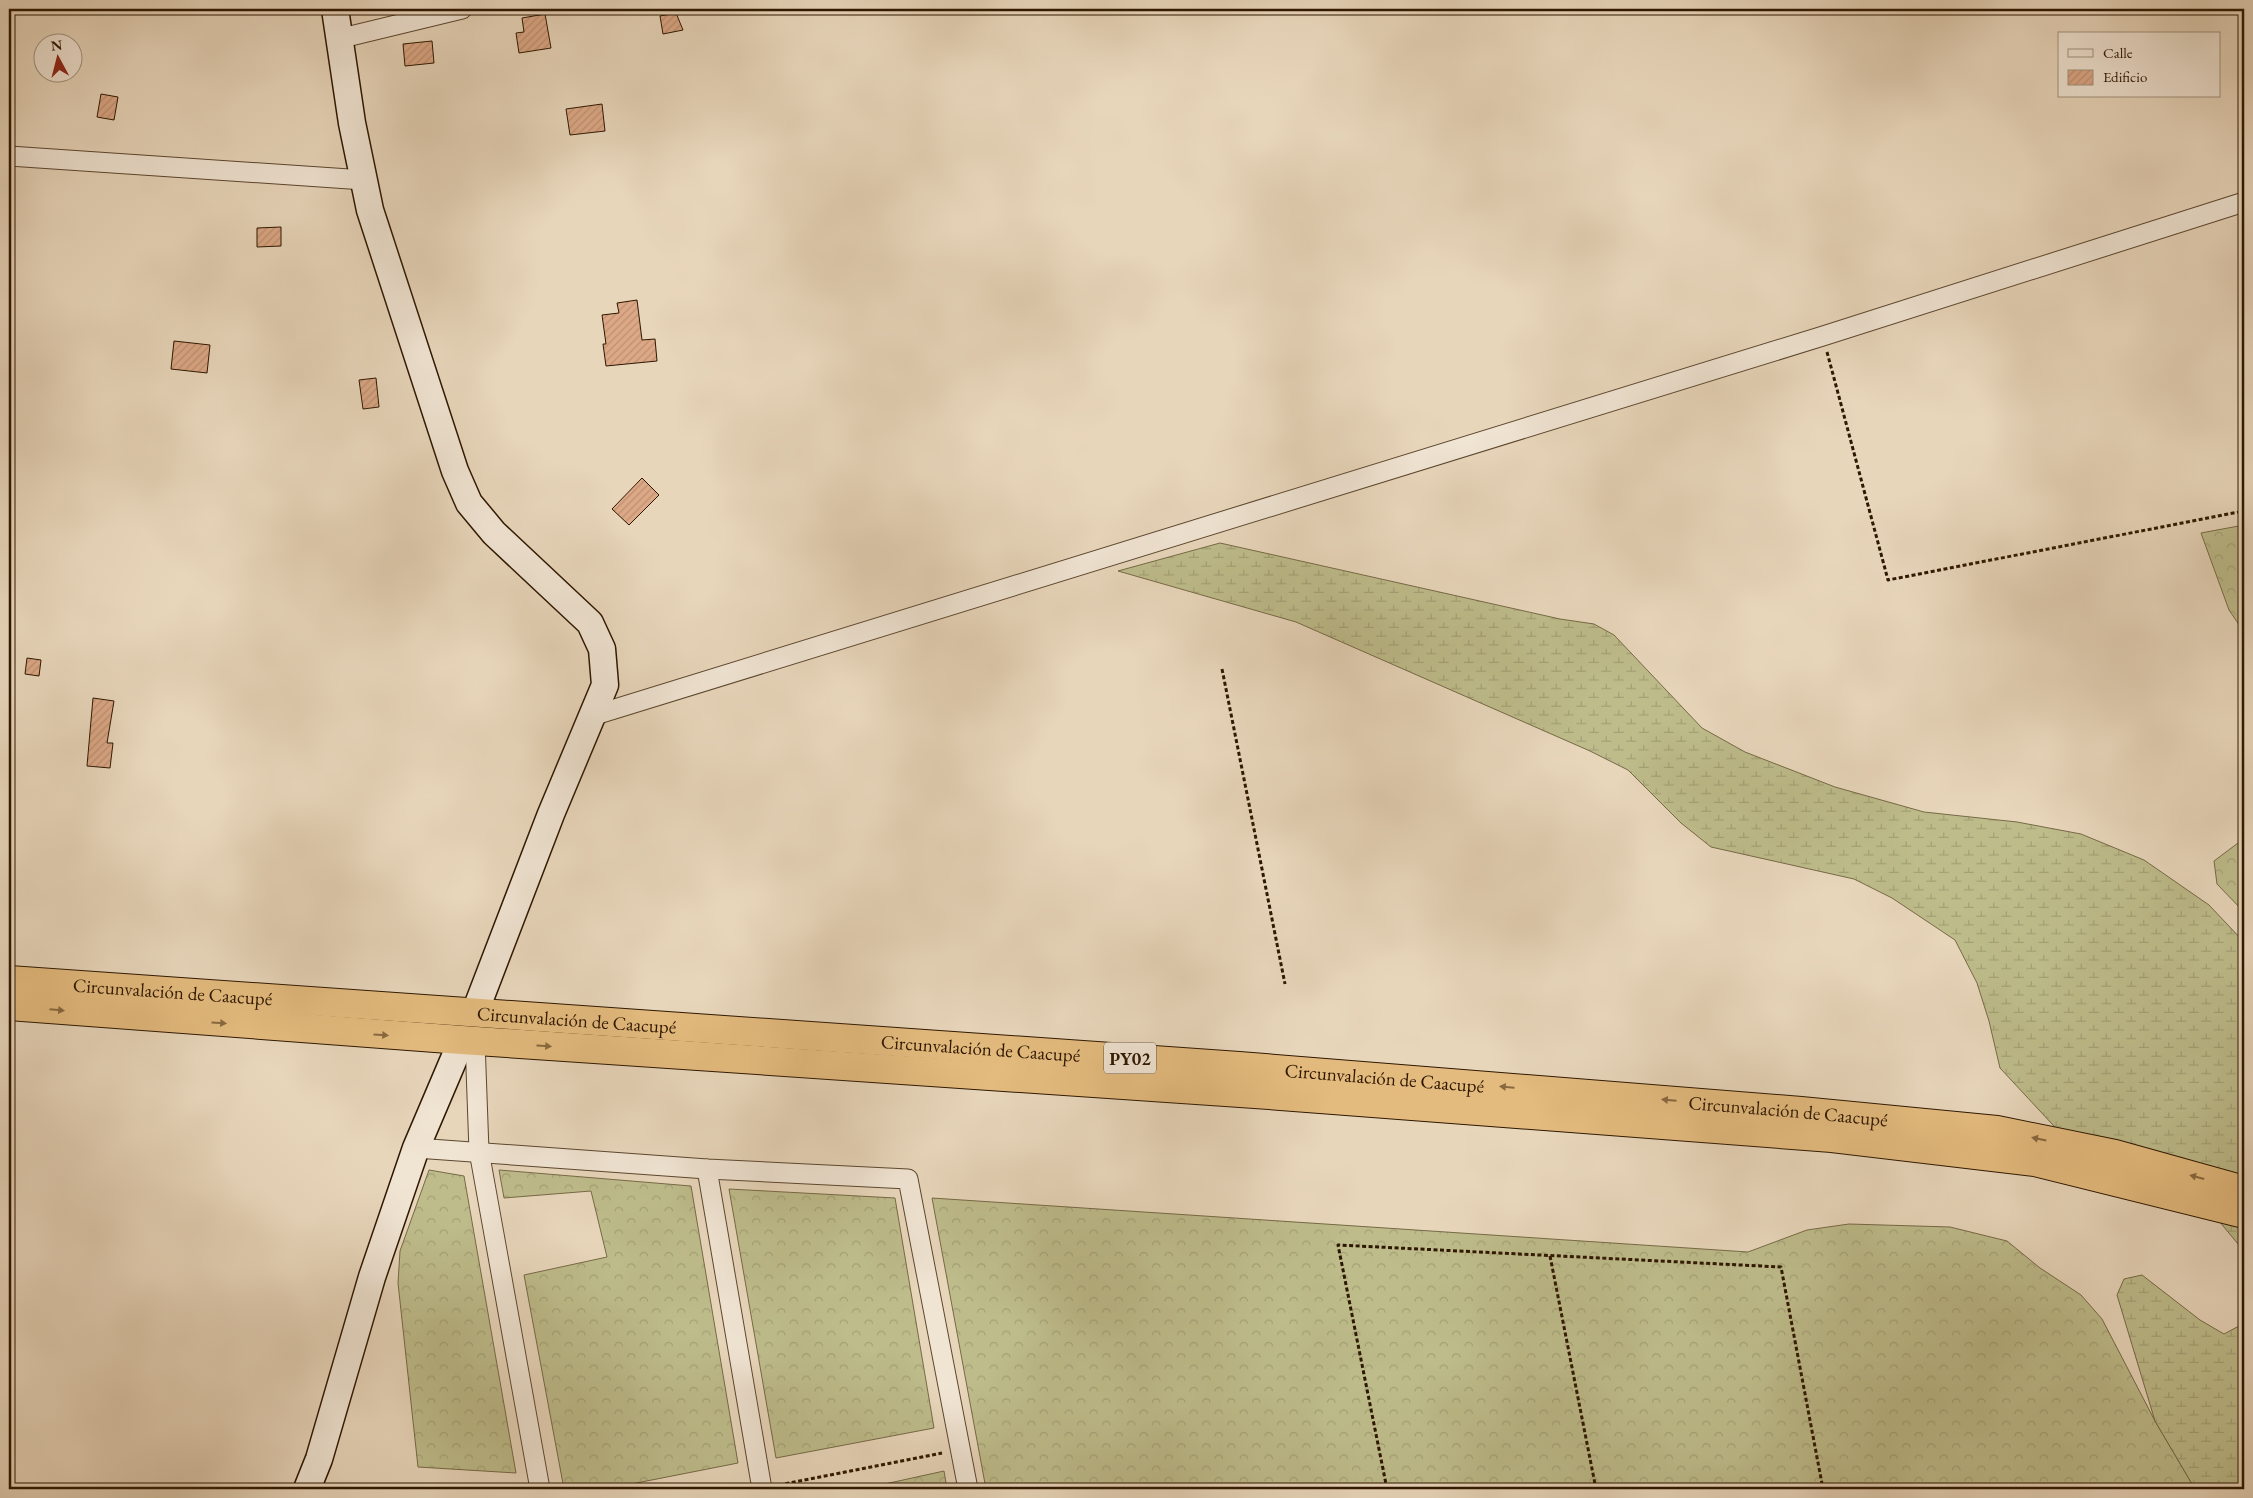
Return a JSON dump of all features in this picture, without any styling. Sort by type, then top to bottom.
[{"type":"highway","name":"Circunvalación de Caacupé","points":[[9,980],[1239,1066],[1801,1111],[1997,1130],[2115,1154],[2244,1190]]},
{"type":"highway","name":"Circunvalación de Caacupé","points":[[9,1006],[469,1041],[1245,1094],[1832,1138],[2035,1162],[2244,1214]]},
{"type":"street","points":[[336,9],[338,39],[352,123],[370,210],[456,471],[469,503],[494,533],[590,622],[602,649],[605,685],[551,814],[475,1012]]},
{"type":"street","points":[[338,39],[462,9]]},
{"type":"street","points":[[9,156],[364,180]]},
{"type":"street","points":[[592,716],[1823,336],[2244,202]]},
{"type":"street","points":[[307,1489],[319,1459],[372,1276],[416,1148],[469,1041]]},
{"type":"street","points":[[469,1041],[480,1151],[540,1489]]},
{"type":"street","points":[[416,1148],[480,1151],[707,1169],[908,1179],[968,1489]]},
{"type":"street","points":[[707,1169],[762,1489]]},
{"type":"path","points":[[1823,336],[1888,580],[2244,511]]},
{"type":"path","points":[[1222,669],[1285,984]]},
{"type":"path","points":[[1388,1489],[1338,1245],[1781,1267],[1824,1489]]},
{"type":"path","points":[[1550,1256],[1596,1489]]},
{"type":"path","points":[[762,1489],[960,1449]]},
{"type":"green space","points":[[2244,525],[2244,632],[2229,610],[2201,533]]},
{"type":"green space","points":[[1220,543],[1560,619],[1594,624],[1614,635],[1702,728],[1745,752],[1835,787],[1924,812],[2017,822],[2081,834],[2144,860],[2209,905],[2244,942],[2244,1282],[2243,1250],[2195,1192],[2079,1153],[2000,1068],[1989,1021],[1977,983],[1955,940],[1892,898],[1854,879],[1711,847],[1681,823],[1628,770],[1590,751],[1296,622],[1118,571]]},
{"type":"green space","points":[[2242,840],[2244,842],[2244,912],[2217,884],[2214,861]]},
{"type":"green space","points":[[429,1170],[464,1176],[516,1473],[418,1467],[398,1283],[400,1251]]},
{"type":"green space","points":[[499,1170],[691,1186],[738,1463],[606,1489],[564,1489],[524,1275],[607,1257],[591,1191],[504,1198]]},
{"type":"green space","points":[[729,1189],[895,1198],[934,1428],[776,1458]]},
{"type":"green space","points":[[932,1198],[1748,1252],[1807,1230],[1849,1224],[1950,1227],[2007,1241],[2040,1268],[2081,1295],[2102,1319],[2155,1421],[2195,1489],[986,1489]]},
{"type":"green space","points":[[2142,1275],[2200,1320],[2224,1334],[2239,1326],[2244,1303],[2244,1489],[2195,1489],[2155,1421],[2117,1295],[2124,1279]]},
{"type":"green space","points":[[944,1471],[947,1489],[862,1489]]},
{"type":"building","points":[[676,13],[683,30],[663,34],[660,16]]},
{"type":"building","points":[[545,14],[551,48],[519,53],[516,33],[524,32],[522,18]]},
{"type":"building","points":[[432,41],[434,63],[405,66],[403,44]]},
{"type":"building","points":[[101,94],[118,97],[114,120],[97,117]]},
{"type":"building","points":[[602,104],[605,131],[570,135],[566,109]]},
{"type":"building","points":[[281,227],[281,246],[257,247],[257,228]]},
{"type":"building","points":[[637,300],[642,340],[655,339],[657,361],[606,366],[603,344],[606,344],[602,315],[619,313],[617,303]]},
{"type":"building","points":[[174,341],[210,345],[207,373],[171,369]]},
{"type":"building","points":[[376,378],[379,407],[363,409],[359,380]]},
{"type":"building","points":[[642,478],[659,495],[629,525],[612,509]]},
{"type":"building","points":[[27,658],[41,660],[39,676],[25,674]]},
{"type":"building","points":[[93,698],[114,701],[107,743],[113,743],[110,768],[87,766]]}]
